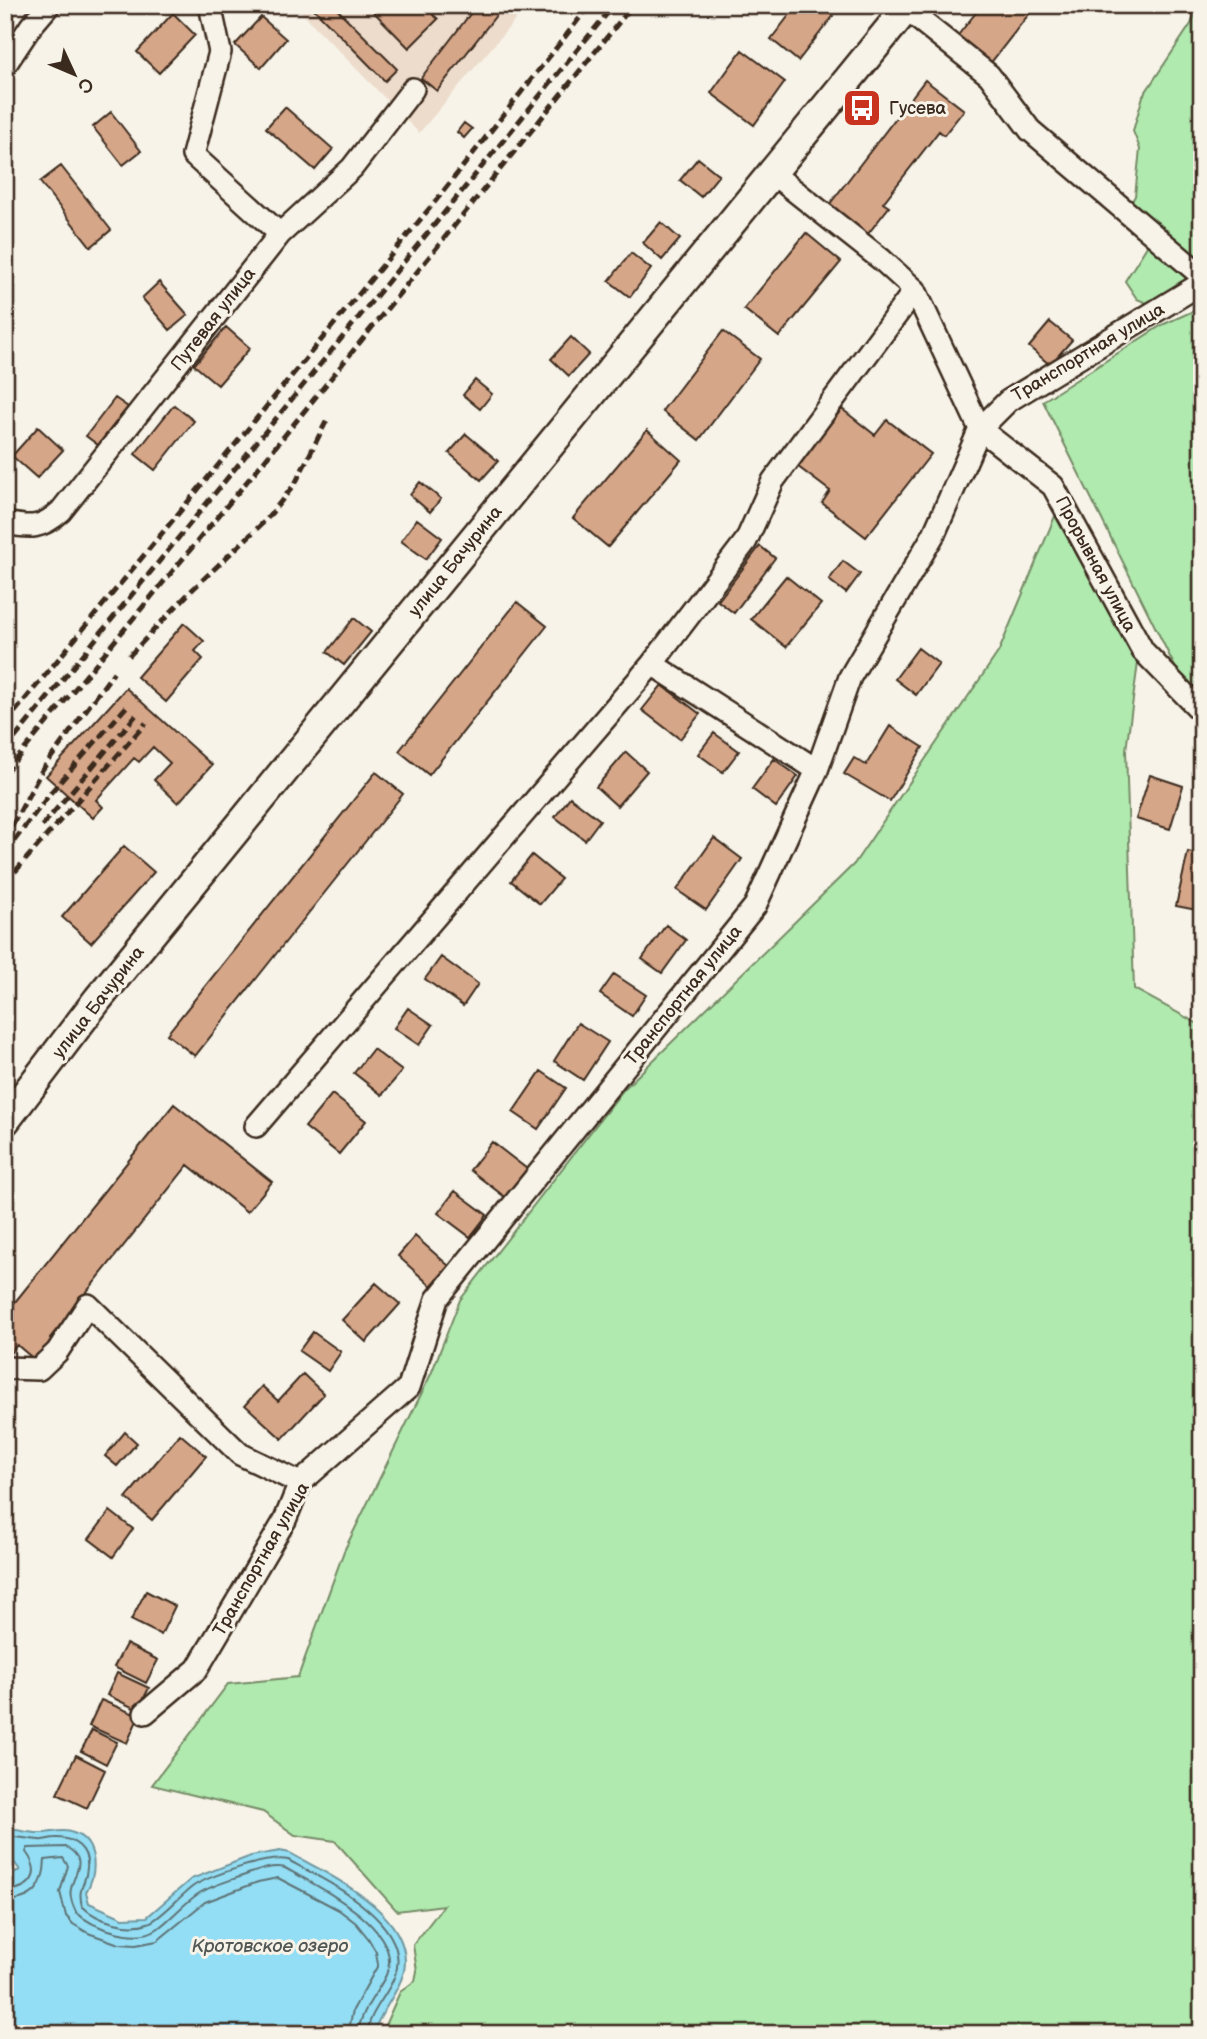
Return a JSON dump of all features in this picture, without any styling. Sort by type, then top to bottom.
[{"type":"street","points":[[5,65],[49,5]]},
{"type":"street","points":[[210,5],[220,52],[194,155],[280,234]]},
{"type":"street","points":[[907,7],[989,75],[1030,130],[1202,276]]},
{"type":"street","name":"улица Бачурина","points":[[5,1121],[98,999],[907,7]]},
{"type":"street","name":"Путевая улица","points":[[5,523],[36,527],[61,511],[280,234],[352,169],[413,89]]},
{"type":"street","name":"Прорывная улица","points":[[772,173],[882,260],[915,290],[980,429],[1054,486],[1143,651],[1202,712]]},
{"type":"street","name":"Транспортная улица","points":[[145,1713],[197,1669],[285,1520],[300,1483],[409,1387],[437,1299],[755,906],[817,770],[850,677],[934,534],[980,429],[1008,401],[1202,283]]},
{"type":"street","points":[[256,1126],[652,664],[746,541],[773,481],[915,290]]},
{"type":"street","points":[[652,664],[817,770]]},
{"type":"street","points":[[5,1368],[39,1369],[57,1352],[88,1305],[240,1454],[300,1483]]},
{"type":"shaded area","points":[[294,5],[528,5],[419,133]]},
{"type":"green space","points":[[1199,5],[1202,5],[1202,265],[1129,206],[1135,196],[1140,149],[1133,131],[1143,96],[1191,24]]},
{"type":"green space","points":[[1149,243],[1195,278],[1149,304],[1137,299],[1125,281]]},
{"type":"green space","points":[[1202,307],[1202,691],[1181,679],[1043,401],[1162,325]]},
{"type":"green space","points":[[1055,516],[1138,663],[1126,750],[1134,989],[1202,1026],[1202,2034],[381,2034],[400,1992],[415,1981],[417,1971],[413,1945],[444,1905],[397,1911],[335,1841],[295,1835],[263,1812],[152,1785],[228,1684],[298,1677],[344,1551],[431,1374],[460,1300],[624,1089],[854,864],[999,651]]},
{"type":"water","name":"Кротовское озеро","points":[[9,1829],[38,1833],[67,1831],[79,1836],[91,1849],[93,1857],[94,1866],[86,1892],[89,1903],[123,1918],[147,1917],[191,1879],[251,1856],[280,1851],[290,1853],[346,1885],[383,1914],[396,1932],[404,1950],[402,1979],[373,2034],[5,2034],[5,1876],[20,1870],[5,1851],[5,1831]]},
{"type":"building","points":[[310,5],[333,5],[397,69],[385,81]]},
{"type":"building","points":[[367,5],[423,5],[438,19],[409,48]]},
{"type":"building","points":[[477,5],[504,5],[437,91],[421,78]]},
{"type":"building","points":[[797,5],[819,5],[833,16],[798,61],[771,39]]},
{"type":"building","points":[[982,5],[1036,5],[989,65],[955,39]]},
{"type":"building","points":[[173,13],[195,35],[159,73],[137,52]]},
{"type":"building","points":[[261,17],[286,39],[261,68],[235,45]]},
{"type":"building","points":[[742,50],[785,82],[754,125],[711,93]]},
{"type":"building","points":[[925,80],[964,110],[944,135],[939,131],[883,203],[889,207],[867,235],[829,205]]},
{"type":"building","points":[[285,107],[333,149],[315,170],[266,128]]},
{"type":"building","points":[[111,112],[141,151],[123,165],[93,127]]},
{"type":"building","points":[[464,123],[472,129],[464,138],[457,132]]},
{"type":"building","points":[[698,158],[719,175],[701,197],[680,180]]},
{"type":"building","points":[[61,166],[111,230],[91,247],[40,182]]},
{"type":"building","points":[[661,222],[680,239],[662,260],[643,243]]},
{"type":"building","points":[[806,233],[841,262],[779,337],[744,309]]},
{"type":"building","points":[[631,253],[651,269],[630,297],[609,281]]},
{"type":"building","points":[[159,282],[188,315],[170,330],[142,298]]},
{"type":"building","points":[[1050,322],[1072,340],[1050,365],[1029,347]]},
{"type":"building","points":[[226,327],[250,348],[218,385],[194,365]]},
{"type":"building","points":[[723,331],[760,359],[699,440],[662,411]]},
{"type":"building","points":[[571,337],[589,354],[569,376],[551,359]]},
{"type":"building","points":[[475,380],[492,394],[480,409],[463,395]]},
{"type":"building","points":[[115,398],[128,407],[98,445],[86,436]]},
{"type":"building","points":[[174,405],[194,421],[155,470],[135,454]]},
{"type":"building","points":[[842,409],[875,435],[887,420],[931,454],[866,537],[822,503],[830,491],[797,466]]},
{"type":"building","points":[[38,427],[63,450],[37,478],[12,456]]},
{"type":"building","points":[[647,430],[681,460],[608,547],[573,518]]},
{"type":"building","points":[[466,434],[498,461],[481,480],[449,453]]},
{"type":"building","points":[[420,482],[441,499],[430,512],[410,495]]},
{"type":"building","points":[[417,519],[442,538],[426,559],[401,541]]},
{"type":"building","points":[[760,546],[775,558],[734,613],[718,601]]},
{"type":"building","points":[[843,561],[860,574],[846,593],[829,580]]},
{"type":"building","points":[[786,576],[821,604],[786,647],[751,619]]},
{"type":"building","points":[[517,602],[547,626],[429,775],[399,751]]},
{"type":"building","points":[[354,618],[371,632],[344,665],[327,652]]},
{"type":"building","points":[[184,623],[204,641],[195,651],[203,659],[166,702],[137,677]]},
{"type":"building","points":[[918,648],[939,664],[916,695],[895,679]]},
{"type":"building","points":[[662,685],[700,714],[680,739],[642,710]]},
{"type":"building","points":[[126,688],[212,765],[178,803],[154,780],[170,763],[153,747],[139,762],[134,758],[96,800],[103,807],[93,818],[46,776]]},
{"type":"building","points":[[890,726],[923,747],[890,801],[844,774],[854,758],[866,765]]},
{"type":"building","points":[[714,733],[739,751],[723,772],[698,754]]},
{"type":"building","points":[[626,752],[647,771],[617,806],[596,787]]},
{"type":"building","points":[[774,759],[798,776],[776,807],[752,789]]},
{"type":"building","points":[[376,772],[403,794],[195,1056],[167,1034]]},
{"type":"building","points":[[1150,775],[1183,786],[1170,829],[1136,819]]},
{"type":"building","points":[[570,797],[600,820],[585,840],[555,817]]},
{"type":"building","points":[[714,838],[742,859],[706,910],[677,890]]},
{"type":"building","points":[[124,846],[154,872],[91,943],[62,917]]},
{"type":"building","points":[[1188,852],[1202,855],[1202,911],[1176,906]]},
{"type":"building","points":[[532,855],[561,879],[540,904],[511,881]]},
{"type":"building","points":[[666,925],[686,940],[662,973],[642,959]]},
{"type":"building","points":[[441,957],[478,984],[463,1006],[425,979]]},
{"type":"building","points":[[614,974],[646,995],[632,1016],[600,994]]},
{"type":"building","points":[[408,1008],[433,1025],[419,1045],[394,1028]]},
{"type":"building","points":[[578,1023],[608,1042],[583,1080],[554,1061]]},
{"type":"building","points":[[373,1049],[402,1071],[382,1095],[354,1073]]},
{"type":"building","points":[[541,1071],[566,1088],[538,1129],[513,1112]]},
{"type":"building","points":[[332,1094],[366,1121],[339,1154],[305,1127]]},
{"type":"building","points":[[174,1104],[272,1182],[247,1212],[188,1165],[50,1338],[52,1340],[36,1361],[17,1345],[5,1359],[5,1294],[15,1302]]},
{"type":"building","points":[[492,1142],[527,1169],[505,1197],[470,1170]]},
{"type":"building","points":[[455,1191],[487,1215],[470,1237],[438,1213]]},
{"type":"building","points":[[415,1236],[449,1266],[431,1286],[398,1256]]},
{"type":"building","points":[[376,1283],[400,1304],[366,1342],[342,1320]]},
{"type":"building","points":[[313,1332],[341,1352],[328,1371],[299,1351]]},
{"type":"building","points":[[303,1374],[324,1394],[282,1439],[245,1405],[262,1386],[278,1401]]},
{"type":"building","points":[[125,1432],[137,1443],[117,1466],[105,1456]]},
{"type":"building","points":[[180,1434],[206,1456],[152,1520],[126,1498]]},
{"type":"building","points":[[110,1511],[133,1529],[113,1557],[89,1539]]},
{"type":"building","points":[[146,1591],[175,1606],[161,1635],[131,1620]]},
{"type":"building","points":[[126,1644],[158,1660],[146,1683],[114,1667]]},
{"type":"building","points":[[117,1673],[149,1688],[138,1710],[107,1695]]},
{"type":"building","points":[[101,1700],[139,1716],[127,1743],[89,1726]]},
{"type":"building","points":[[92,1730],[117,1742],[106,1764],[81,1751]]},
{"type":"building","points":[[76,1755],[105,1770],[87,1808],[57,1794]]},
{"type":"railway","points":[[5,724],[438,198],[590,5]]},
{"type":"railway","points":[[5,750],[614,5]]},
{"type":"railway","points":[[5,773],[259,467],[633,5]]},
{"type":"railway","points":[[129,656],[192,590],[266,520],[295,484],[327,420]]},
{"type":"railway","points":[[5,839],[42,770],[114,672]]},
{"type":"railway","points":[[5,853],[52,791],[128,705]]},
{"type":"railway","points":[[42,826],[137,714]]},
{"type":"railway","points":[[5,883],[146,723]]},
{"type":"place","name":"Гусева","points":[[862,108]]}]
